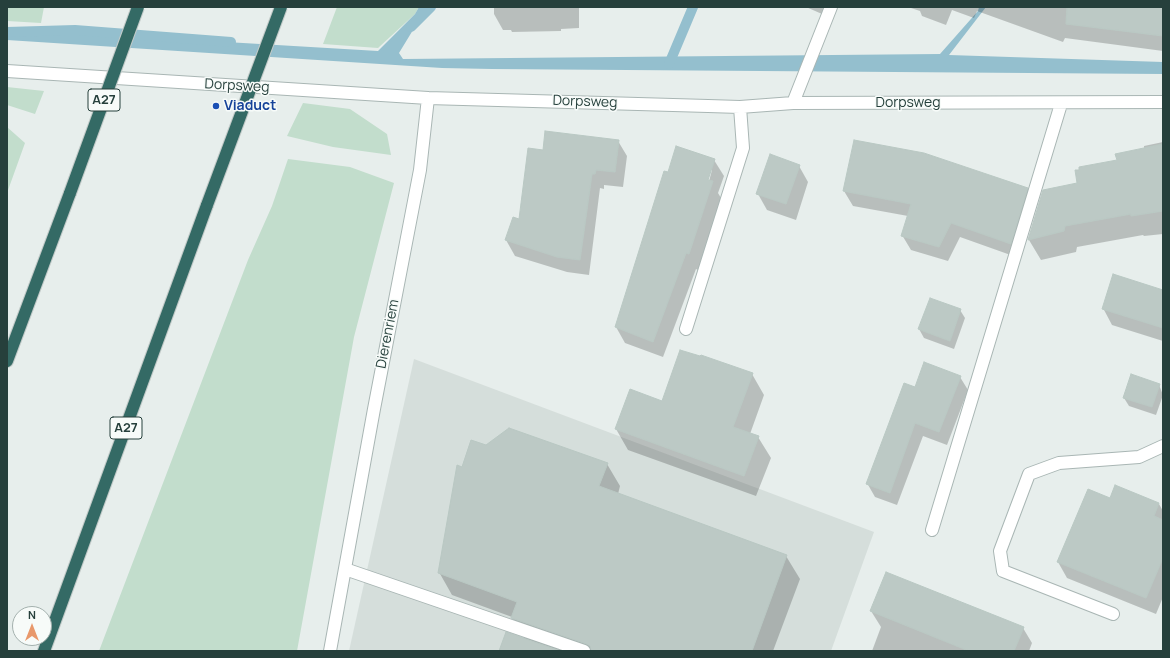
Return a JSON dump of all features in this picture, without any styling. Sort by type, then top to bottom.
[{"type":"highway","name":"A27","points":[[7,361],[138,7]]},
{"type":"highway","name":"A27","points":[[44,651],[281,7]]},
{"type":"street","points":[[793,103],[831,7]]},
{"type":"street","name":"Dorpsweg","points":[[7,71],[428,98],[740,106],[793,103],[987,102],[1061,104],[1163,102]]},
{"type":"street","name":"Dierenriem","points":[[330,651],[420,170],[428,98]]},
{"type":"street","points":[[932,530],[1061,104]]},
{"type":"street","points":[[686,329],[743,148],[740,106]]},
{"type":"street","points":[[1113,614],[1003,571],[1000,551],[1029,474],[1059,463],[1139,457],[1163,446]]},
{"type":"street","points":[[345,569],[584,651]]},
{"type":"shaded area","points":[[414,359],[874,532],[831,651],[349,651]]},
{"type":"green space","points":[[7,7],[44,7],[41,23],[7,21]]},
{"type":"green space","points":[[337,7],[419,7],[415,14],[378,48],[323,44]]},
{"type":"green space","points":[[7,87],[44,91],[35,114],[7,105]]},
{"type":"green space","points":[[303,103],[350,109],[387,134],[391,155],[333,147],[287,136]]},
{"type":"green space","points":[[7,127],[25,143],[7,193]]},
{"type":"green space","points":[[288,159],[350,167],[394,183],[354,337],[297,651],[99,651],[248,260],[272,206]]},
{"type":"water","points":[[419,7],[427,7],[399,53],[403,59],[940,54],[978,11],[979,7],[986,7],[949,55],[1163,62],[1163,74],[442,68],[7,40],[7,29],[378,51],[415,14]]},
{"type":"building","points":[[1067,7],[1163,7],[1163,36],[1066,24]]},
{"type":"building","points":[[545,131],[619,140],[615,172],[596,170],[595,174],[592,174],[580,260],[557,257],[505,240],[513,217],[519,219],[528,148],[543,150]]},
{"type":"building","points":[[854,140],[924,153],[1028,188],[1011,244],[951,223],[939,247],[901,236],[911,204],[843,191]]},
{"type":"building","points":[[1163,144],[1163,211],[1131,216],[1131,214],[1065,226],[1064,231],[1028,240],[1043,190],[1077,183],[1075,170],[1079,170],[1079,167],[1117,160],[1115,154]]},
{"type":"building","points":[[676,146],[715,159],[708,180],[713,181],[689,254],[686,253],[653,342],[615,327],[664,171],[668,172]]},
{"type":"building","points":[[770,154],[800,165],[786,204],[756,194]]},
{"type":"building","points":[[1113,274],[1163,290],[1163,328],[1102,309]]},
{"type":"building","points":[[930,298],[961,309],[950,341],[918,329]]},
{"type":"building","points":[[680,350],[700,356],[701,355],[753,373],[733,427],[759,436],[744,476],[615,429],[630,389],[662,401]]},
{"type":"building","points":[[924,362],[961,376],[939,432],[915,423],[890,493],[866,484],[904,383],[915,387]]},
{"type":"building","points":[[1131,374],[1160,384],[1152,407],[1123,398]]},
{"type":"building","points":[[509,428],[608,463],[599,486],[787,555],[752,651],[591,651],[590,646],[586,644],[511,618],[517,602],[438,573],[457,465],[462,467],[471,440],[486,445]]},
{"type":"building","points":[[1115,485],[1159,503],[1154,516],[1163,520],[1163,558],[1146,598],[1057,562],[1088,489],[1110,498]]},
{"type":"building","points":[[886,572],[1024,627],[1014,651],[969,651],[870,611]]},
{"type":"building","points":[[506,632],[561,651],[499,651]]},
{"type":"waterway","points":[[411,27],[431,7]]},
{"type":"waterway","points":[[669,64],[693,7]]},
{"type":"waterway","points":[[7,32],[75,30],[231,42]]},
{"type":"place","name":"Viaduct","points":[[216,106]]}]
